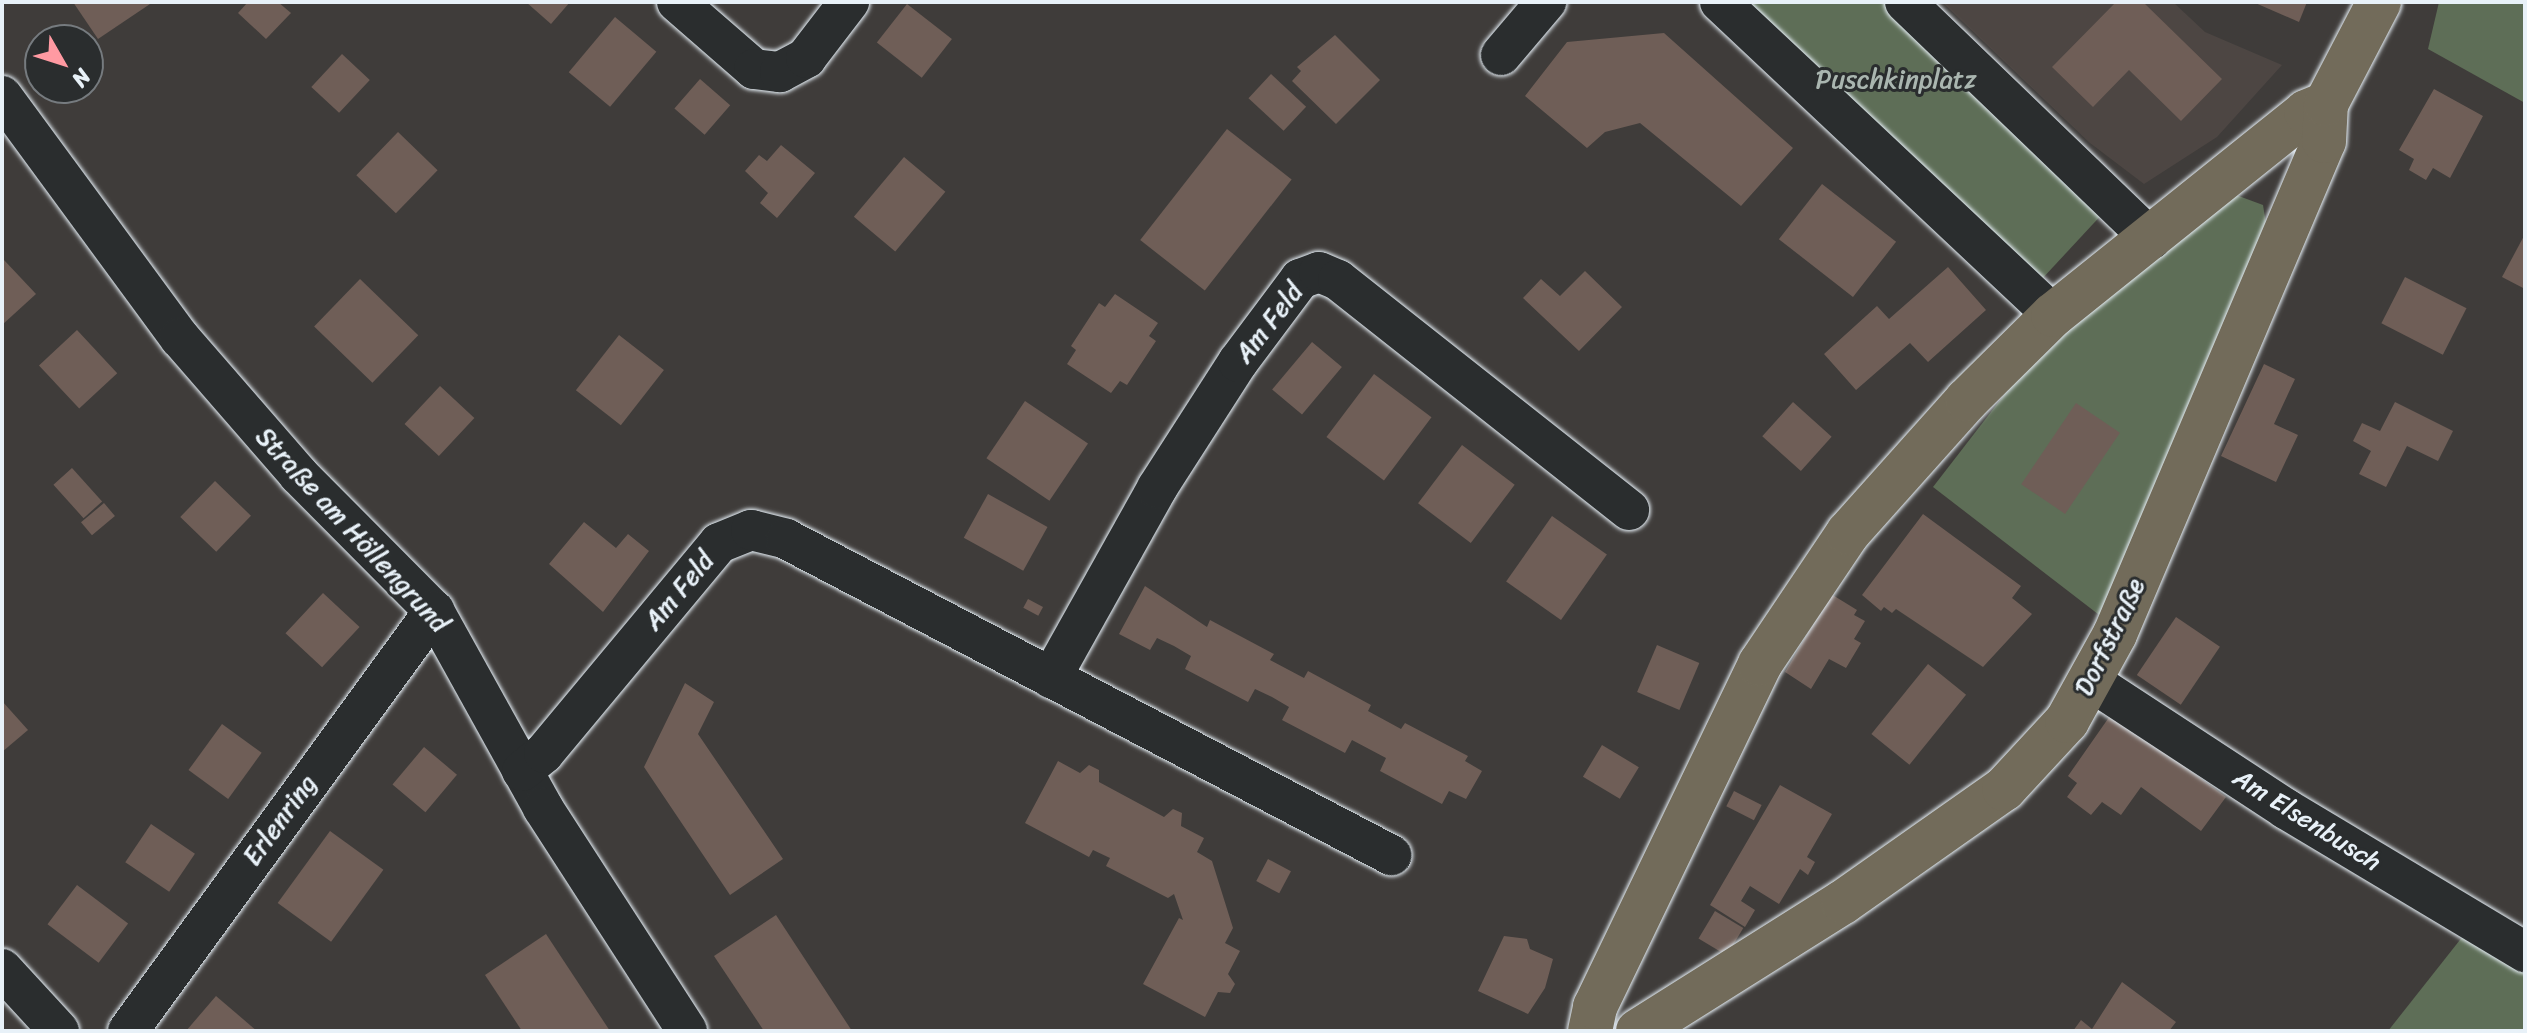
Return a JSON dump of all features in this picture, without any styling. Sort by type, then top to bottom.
[{"type":"main road","name":"Dorfstraße","points":[[1638,1031],[1724,980],[2004,789],[2067,721],[2092,682],[2319,154],[2328,126],[2326,104],[2379,2]]},
{"type":"main road","points":[[1590,1031],[1595,1007],[1718,747],[1804,592],[1967,400],[2053,315],[2306,112],[2326,104]]},
{"type":"street","points":[[677,2],[754,69],[780,72],[806,58],[849,2]]},
{"type":"street","points":[[1501,55],[1546,2]]},
{"type":"street","points":[[1720,2],[2053,315]]},
{"type":"street","points":[[1905,2],[2151,239]]},
{"type":"street","name":"Straße am Höllengrund","points":[[2,96],[180,338],[299,475],[434,611],[522,771],[687,1031]]},
{"type":"street","name":"Am Feld","points":[[1051,678],[1157,488],[1238,362],[1300,279],[1319,272],[1338,280],[1629,510]]},
{"type":"street","name":"Am Feld","points":[[522,771],[544,753],[719,543],[751,530],[786,539],[1391,855]]},
{"type":"street","name":"Erlenring","points":[[128,1031],[434,611]]},
{"type":"street","name":"Am Elsenbusch","points":[[2092,682],[2286,809],[2525,952]]},
{"type":"street","points":[[2,969],[59,1031]]},
{"type":"shaded area","points":[[1942,2],[2173,2],[2205,32],[2282,65],[2217,137],[2144,184],[2090,143]]},
{"type":"green space","name":"Puschkinplatz","points":[[1740,2],[1884,2],[2106,210],[2041,280]]},
{"type":"green space","points":[[2439,2],[2525,2],[2525,103],[2428,49]]},
{"type":"green space","points":[[2236,195],[2263,205],[2268,236],[2107,621],[1933,487],[2042,346]]},
{"type":"green space","points":[[2467,931],[2525,969],[2525,1031],[2388,1031]]},
{"type":"building","points":[[73,2],[153,2],[104,35],[104,24],[88,24]]},
{"type":"building","points":[[248,2],[278,2],[291,13],[266,39],[238,13]]},
{"type":"building","points":[[526,2],[570,2],[551,24]]},
{"type":"building","points":[[2116,2],[2143,2],[2222,79],[2181,121],[2129,70],[2093,107],[2052,67]]},
{"type":"building","points":[[2253,2],[2307,2],[2299,22]]},
{"type":"building","points":[[907,4],[952,39],[922,78],[877,43]]},
{"type":"building","points":[[615,17],[656,52],[610,107],[569,72]]},
{"type":"building","points":[[1664,33],[1793,148],[1741,206],[1640,123],[1605,132],[1587,148],[1525,96],[1567,42]]},
{"type":"building","points":[[1335,35],[1380,80],[1336,124],[1292,81],[1301,71],[1297,67]]},
{"type":"building","points":[[342,54],[370,80],[339,113],[311,87]]},
{"type":"building","points":[[1271,74],[1306,107],[1284,131],[1248,98]]},
{"type":"building","points":[[700,79],[730,105],[705,135],[674,108]]},
{"type":"building","points":[[2434,89],[2483,116],[2450,178],[2433,168],[2426,180],[2409,170],[2414,159],[2399,150]]},
{"type":"building","points":[[1227,129],[1292,179],[1205,291],[1140,240]]},
{"type":"building","points":[[398,132],[438,170],[396,213],[356,175]]},
{"type":"building","points":[[781,145],[815,173],[777,218],[760,203],[768,193],[745,171],[759,155],[767,161]]},
{"type":"building","points":[[904,157],[945,192],[895,251],[854,217]]},
{"type":"building","points":[[1822,184],[1896,242],[1853,297],[1779,239]]},
{"type":"building","points":[[2525,234],[2525,289],[2502,277]]},
{"type":"building","points":[[2,261],[36,294],[2,325]]},
{"type":"building","points":[[1948,267],[1986,310],[1928,362],[1910,343],[1856,390],[1824,354],[1877,306],[1889,319]]},
{"type":"building","points":[[1585,271],[1622,307],[1579,351],[1523,298],[1541,279],[1560,296]]},
{"type":"building","points":[[2405,277],[2466,308],[2443,355],[2381,323]]},
{"type":"building","points":[[360,279],[418,335],[372,383],[314,326]]},
{"type":"building","points":[[1115,294],[1158,323],[1149,336],[1156,341],[1127,385],[1120,381],[1111,393],[1067,364],[1076,350],[1071,346],[1099,303],[1105,307]]},
{"type":"building","points":[[77,330],[117,373],[79,409],[39,365]]},
{"type":"building","points":[[619,335],[664,370],[621,425],[576,390]]},
{"type":"building","points":[[1312,342],[1342,367],[1302,415],[1272,389]]},
{"type":"building","points":[[2264,364],[2295,379],[2274,424],[2298,435],[2276,482],[2221,456]]},
{"type":"building","points":[[1374,374],[1432,417],[1384,480],[1326,437]]},
{"type":"building","points":[[440,386],[474,418],[439,456],[405,424]]},
{"type":"building","points":[[1025,401],[1088,443],[1049,501],[986,458]]},
{"type":"building","points":[[1793,402],[1832,437],[1801,471],[1762,436]]},
{"type":"building","points":[[2395,402],[2453,431],[2438,461],[2407,446],[2386,487],[2359,474],[2371,451],[2353,441],[2362,423],[2380,431]]},
{"type":"building","points":[[2076,403],[2120,433],[2065,514],[2021,484]]},
{"type":"building","points":[[1462,445],[1515,485],[1471,543],[1418,503]]},
{"type":"building","points":[[72,468],[102,501],[84,518],[53,485]]},
{"type":"building","points":[[215,481],[251,516],[216,552],[180,517]]},
{"type":"building","points":[[988,494],[1047,527],[1023,571],[964,538]]},
{"type":"building","points":[[104,503],[115,516],[92,535],[81,522]]},
{"type":"building","points":[[1923,514],[2021,586],[2012,598],[2032,614],[1983,667],[1896,609],[1892,613],[1884,607],[1881,611],[1862,595]]},
{"type":"building","points":[[1552,516],[1607,554],[1561,620],[1506,582]]},
{"type":"building","points":[[584,522],[616,548],[628,534],[649,551],[603,612],[549,564]]},
{"type":"building","points":[[1145,586],[1207,627],[1210,620],[1274,654],[1270,660],[1304,678],[1308,671],[1371,705],[1368,711],[1401,729],[1405,723],[1468,756],[1465,761],[1482,771],[1466,799],[1449,791],[1442,804],[1380,771],[1386,758],[1352,740],[1345,753],[1282,720],[1289,707],[1272,697],[1255,689],[1248,702],[1185,669],[1191,656],[1174,646],[1157,638],[1150,650],[1119,634]]},
{"type":"building","points":[[323,593],[360,627],[322,667],[285,633]]},
{"type":"building","points":[[1831,594],[1857,610],[1854,615],[1865,621],[1854,639],[1861,643],[1846,668],[1829,659],[1811,689],[1785,672]]},
{"type":"building","points":[[1028,599],[1043,607],[1038,616],[1023,608]]},
{"type":"building","points":[[2176,617],[2220,647],[2181,705],[2137,675]]},
{"type":"building","points":[[1657,645],[1699,663],[1679,710],[1637,692]]},
{"type":"building","points":[[1928,664],[1966,695],[1909,765],[1871,734]]},
{"type":"building","points":[[685,683],[714,702],[698,734],[783,859],[730,895],[644,767]]},
{"type":"building","points":[[2,701],[28,730],[2,752]]},
{"type":"building","points":[[2112,713],[2226,797],[2201,831],[2141,787],[2121,815],[2102,802],[2091,815],[2067,797],[2077,783],[2068,776]]},
{"type":"building","points":[[222,724],[262,753],[228,799],[188,770]]},
{"type":"building","points":[[1602,745],[1639,767],[1620,799],[1583,777]]},
{"type":"building","points":[[424,747],[457,775],[425,812],[393,785]]},
{"type":"building","points":[[1058,761],[1080,773],[1089,765],[1099,770],[1099,782],[1164,817],[1173,809],[1182,813],[1181,826],[1204,838],[1197,852],[1212,861],[1233,928],[1225,943],[1240,951],[1228,974],[1235,984],[1230,993],[1218,992],[1205,1017],[1143,984],[1179,918],[1183,920],[1174,894],[1168,898],[1106,866],[1110,858],[1093,850],[1089,857],[1025,823]]},
{"type":"building","points":[[1780,785],[1832,814],[1807,857],[1815,862],[1808,875],[1800,869],[1779,904],[1750,886],[1741,901],[1755,910],[1745,927],[1710,905]]},
{"type":"building","points":[[1734,791],[1762,805],[1754,820],[1726,806]]},
{"type":"building","points":[[151,824],[195,854],[169,892],[125,862]]},
{"type":"building","points":[[330,831],[383,870],[331,942],[278,903]]},
{"type":"building","points":[[1268,859],[1291,871],[1279,893],[1256,881]]},
{"type":"building","points":[[77,885],[128,924],[99,963],[48,924]]},
{"type":"building","points":[[1715,911],[1743,928],[1727,955],[1699,938]]},
{"type":"building","points":[[776,915],[852,1031],[764,1031],[714,956]]},
{"type":"building","points":[[546,934],[610,1031],[522,1031],[485,975]]},
{"type":"building","points":[[1504,936],[1527,939],[1530,949],[1553,959],[1545,988],[1528,1014],[1478,991]]},
{"type":"building","points":[[2122,982],[2176,1022],[2169,1031],[2073,1031],[2081,1020],[2092,1029]]},
{"type":"building","points":[[216,996],[257,1031],[186,1031]]}]
